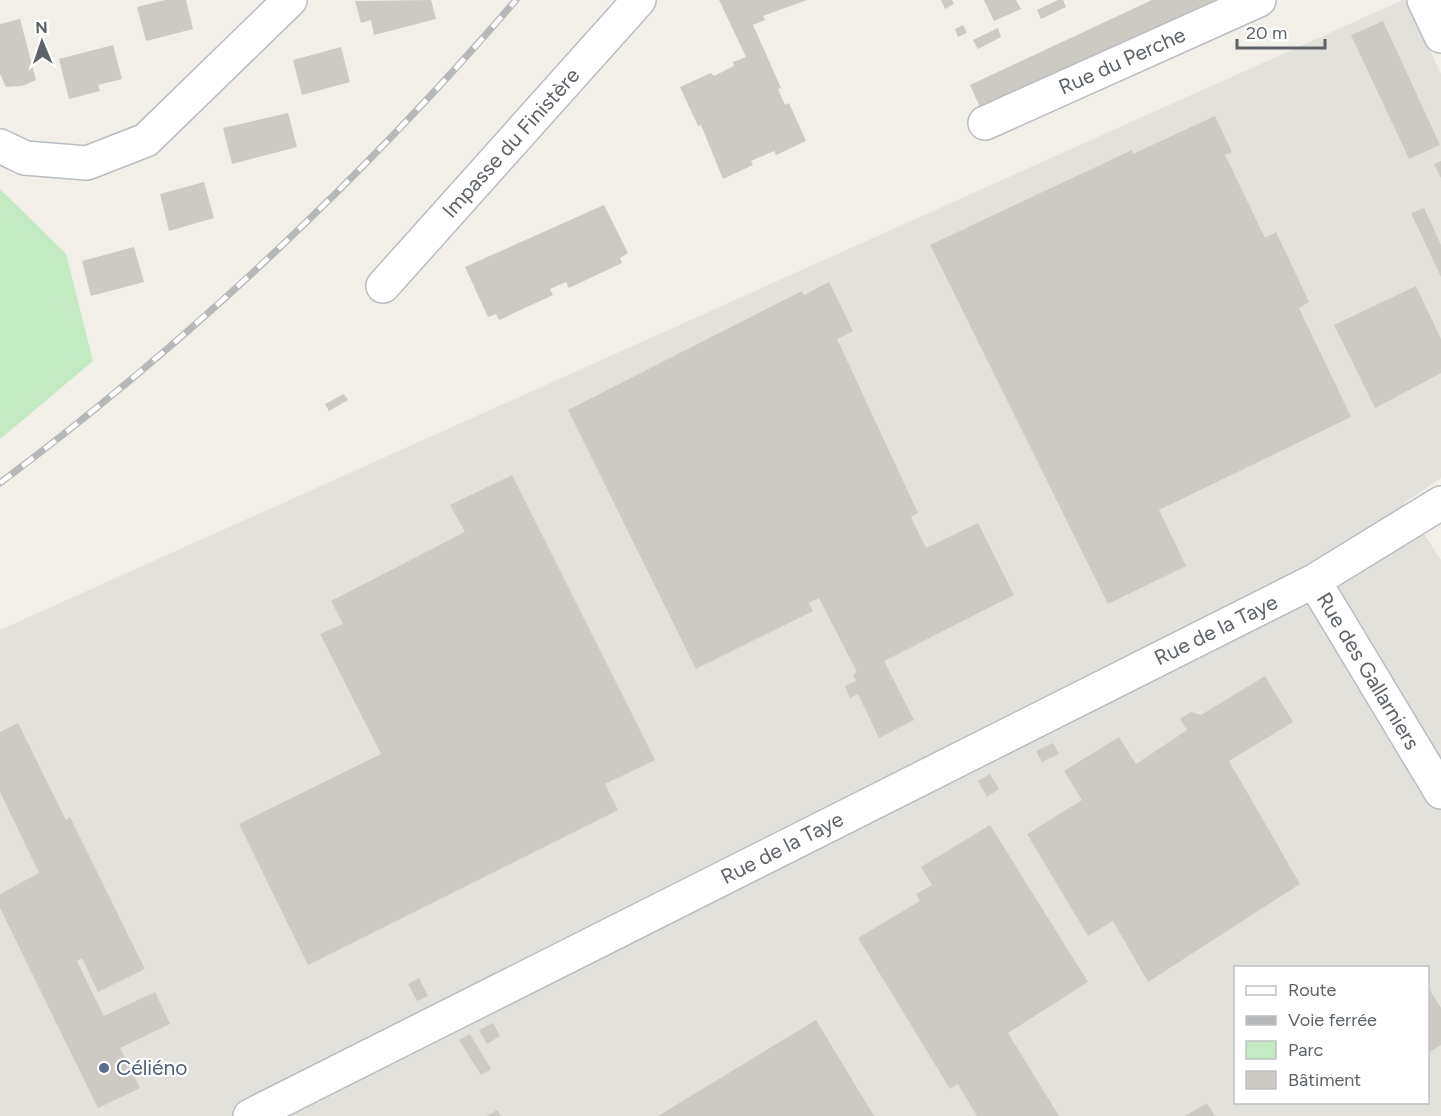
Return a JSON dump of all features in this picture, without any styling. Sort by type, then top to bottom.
[{"type":"street","points":[[0,146],[26,158],[87,163],[146,140],[290,0]]},
{"type":"street","name":"Impasse du Finistère","points":[[383,286],[639,0]]},
{"type":"street","name":"Rue du Perche","points":[[985,123],[1258,0]]},
{"type":"street","points":[[1424,0],[1441,36]]},
{"type":"street","name":"Rue de la Taye","points":[[250,1116],[1314,581],[1441,503]]},
{"type":"street","name":"Rue des Gallarniers","points":[[1314,581],[1441,792]]},
{"type":"shaded area","points":[[1406,0],[1441,74],[1441,478],[1404,503],[1441,560],[1441,1116],[0,1116],[0,630]]},
{"type":"green space","points":[[0,189],[66,254],[93,361],[0,439]]},
{"type":"building","points":[[165,0],[186,0],[193,29],[146,41],[137,7]]},
{"type":"building","points":[[431,0],[436,19],[374,35],[371,20],[361,23],[355,1]]},
{"type":"building","points":[[719,0],[807,0],[763,16],[765,20],[753,25],[781,88],[778,89],[785,105],[789,103],[806,141],[776,155],[774,151],[751,161],[753,165],[723,179],[701,125],[698,126],[680,87],[711,73],[714,76],[734,66],[733,62],[746,57]]},
{"type":"building","points":[[941,0],[952,0],[954,4],[945,9]]},
{"type":"building","points":[[984,0],[1016,0],[1021,9],[994,21]]},
{"type":"building","points":[[1063,0],[1066,7],[1041,19],[1037,10]]},
{"type":"building","points":[[1152,0],[1223,0],[983,114],[970,85]]},
{"type":"building","points":[[20,19],[36,80],[22,86],[6,87],[0,74],[0,24]]},
{"type":"building","points":[[1383,21],[1440,145],[1409,159],[1351,35]]},
{"type":"building","points":[[963,25],[967,33],[958,37],[955,29]]},
{"type":"building","points":[[998,28],[1001,37],[978,49],[973,40]]},
{"type":"building","points":[[113,45],[122,79],[98,85],[100,91],[69,99],[59,59]]},
{"type":"building","points":[[341,47],[350,82],[302,95],[293,60]]},
{"type":"building","points":[[288,113],[297,147],[232,164],[223,128]]},
{"type":"building","points":[[1215,116],[1232,152],[1225,155],[1265,238],[1276,232],[1309,302],[1299,308],[1351,417],[1159,510],[1186,566],[1108,604],[930,245],[1132,150],[1133,154]]},
{"type":"building","points":[[1441,161],[1441,178],[1434,164]]},
{"type":"building","points":[[204,182],[214,218],[169,231],[160,194]]},
{"type":"building","points":[[604,205],[628,253],[620,258],[622,263],[569,288],[566,282],[550,289],[553,295],[499,320],[496,314],[488,317],[465,267]]},
{"type":"building","points":[[1424,208],[1441,245],[1441,277],[1411,213]]},
{"type":"building","points":[[134,247],[144,282],[91,296],[82,261]]},
{"type":"building","points":[[829,282],[853,331],[837,339],[918,513],[911,517],[926,548],[978,523],[1014,595],[884,661],[914,720],[879,738],[858,694],[850,698],[845,686],[856,681],[853,675],[857,672],[819,598],[809,603],[813,611],[696,669],[568,410],[802,291],[804,295]]},
{"type":"building","points":[[1416,286],[1441,339],[1441,373],[1375,408],[1334,325]]},
{"type":"building","points":[[344,394],[348,400],[329,411],[325,404]]},
{"type":"building","points":[[512,475],[655,760],[605,784],[618,810],[308,965],[239,824],[381,754],[320,634],[343,624],[331,601],[465,532],[450,505]]},
{"type":"building","points":[[1265,676],[1293,722],[1229,761],[1300,884],[1148,982],[1113,921],[1088,936],[1027,834],[1082,800],[1064,771],[1119,737],[1136,764],[1187,730],[1180,719],[1191,712],[1201,715]]},
{"type":"building","points":[[18,723],[66,820],[70,817],[145,969],[98,992],[82,958],[77,961],[104,1016],[155,992],[170,1024],[120,1048],[140,1088],[98,1108],[0,908],[0,894],[39,873],[0,792],[0,732]]},
{"type":"building","points":[[1053,743],[1059,754],[1042,762],[1036,751]]},
{"type":"building","points":[[990,774],[999,789],[987,797],[978,781]]},
{"type":"building","points":[[990,825],[1088,982],[1008,1033],[1059,1116],[977,1116],[958,1084],[950,1089],[858,938],[920,901],[916,894],[932,885],[921,867]]},
{"type":"building","points":[[419,978],[428,996],[417,1001],[408,984]]},
{"type":"building","points":[[1429,989],[1441,1008],[1441,1045],[1429,1052]]},
{"type":"building","points":[[816,1020],[874,1116],[658,1116]]},
{"type":"building","points":[[493,1023],[500,1036],[487,1044],[479,1030]]},
{"type":"building","points":[[470,1034],[491,1069],[481,1075],[459,1040]]},
{"type":"building","points":[[1207,1103],[1215,1116],[1185,1116]]},
{"type":"building","points":[[497,1110],[501,1116],[487,1116]]},
{"type":"railway","points":[[0,483],[138,373],[271,255],[397,131],[516,0]]},
{"type":"place","name":"Céliéno","points":[[104,1068]]}]
